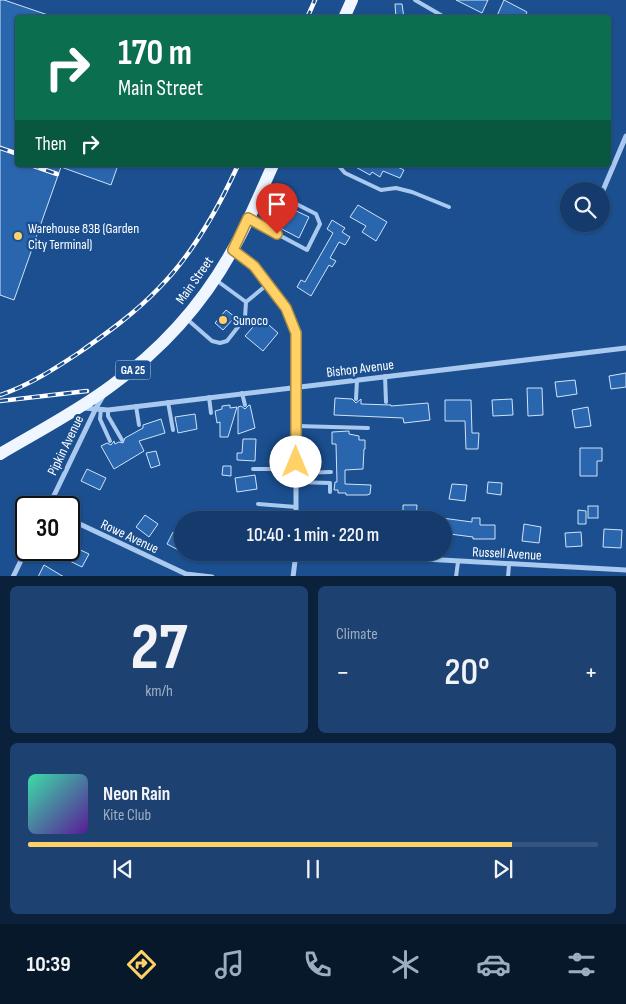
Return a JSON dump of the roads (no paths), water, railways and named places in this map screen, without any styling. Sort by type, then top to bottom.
[{"type":"main road","points":[[345,15],[352,0]]},
{"type":"main road","name":"Main Street","points":[[0,454],[79,408],[108,388],[159,347],[185,319],[215,279],[233,250],[272,167]]},
{"type":"street","points":[[607,182],[626,136]]},
{"type":"street","points":[[233,250],[254,266],[268,284],[286,308],[296,333],[296,511]]},
{"type":"street","name":"Bishop Avenue","points":[[98,409],[108,410],[626,348]]},
{"type":"street","name":"Main Street","points":[[98,409],[108,388]]},
{"type":"street","name":"Pipkin Avenue","points":[[52,496],[98,409],[79,408]]},
{"type":"street","name":"Rowe Avenue","points":[[80,525],[186,574],[212,576]]},
{"type":"street","points":[[13,576],[20,561]]},
{"type":"street","points":[[294,576],[295,561]]},
{"type":"street","name":"Russell Avenue","points":[[443,561],[626,570]]},
{"type":"lane","points":[[414,0],[441,15]]},
{"type":"lane","points":[[340,167],[345,173],[381,190],[396,188],[412,192],[449,207]]},
{"type":"lane","points":[[248,218],[307,250],[320,224],[316,214],[263,186]]},
{"type":"lane","points":[[215,279],[246,302]]},
{"type":"lane","points":[[185,319],[212,341],[220,343],[227,341],[245,318],[246,302],[268,284]]},
{"type":"lane","points":[[385,376],[386,402]]},
{"type":"lane","points":[[356,399],[357,380]]},
{"type":"lane","points":[[242,393],[245,406]]},
{"type":"lane","points":[[209,398],[211,413]]},
{"type":"lane","points":[[168,402],[173,430]]},
{"type":"lane","points":[[136,406],[139,425]]},
{"type":"lane","points":[[98,409],[100,419],[110,441]]},
{"type":"lane","points":[[108,410],[108,416],[122,440]]},
{"type":"lane","points":[[296,426],[368,428]]},
{"type":"lane","points":[[252,469],[331,472]]},
{"type":"lane","points":[[296,482],[330,483],[330,492]]},
{"type":"lane","points":[[258,504],[296,507]]},
{"type":"lane","points":[[456,576],[458,562]]},
{"type":"lane","points":[[508,576],[509,564]]},
{"type":"railway","points":[[308,15],[315,0]]},
{"type":"railway","points":[[0,148],[15,153]]},
{"type":"railway","points":[[37,167],[57,174]]},
{"type":"railway","points":[[0,395],[31,382],[71,358],[100,338],[149,298],[171,275],[204,230],[237,167]]},
{"type":"railway","points":[[0,401],[87,391]]},
{"type":"place","name":"Warehouse 83B (Garden City Terminal)","points":[[18,236]]},
{"type":"place","name":"Sunoco","points":[[223,320]]}]
